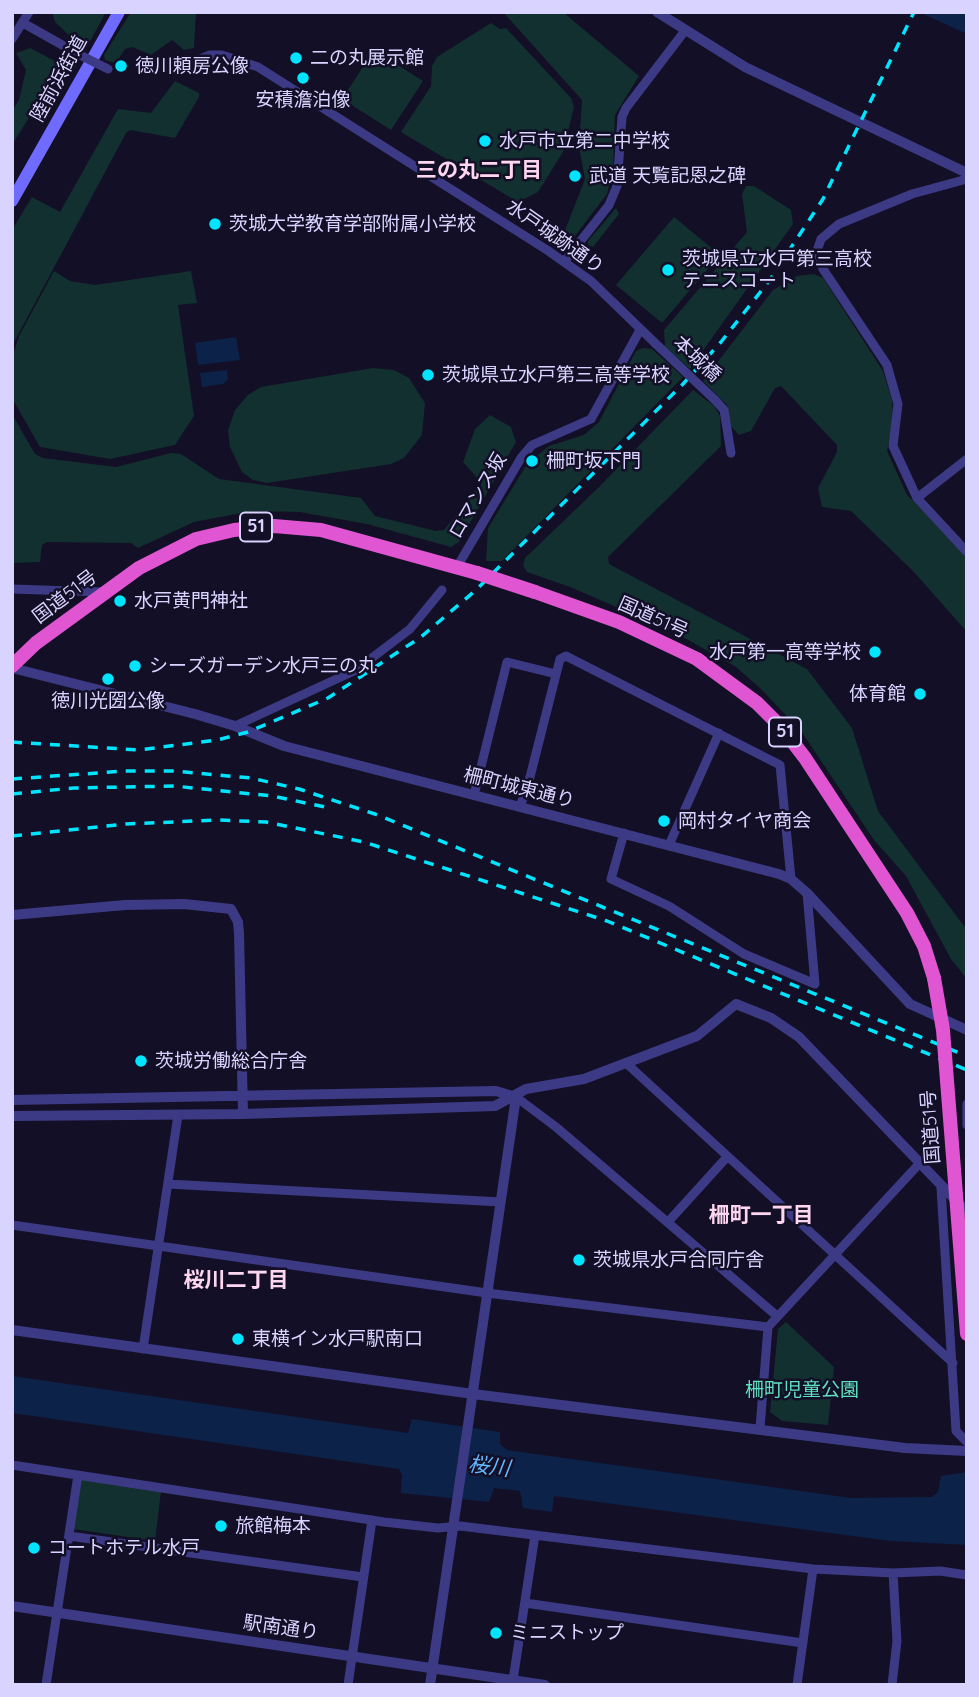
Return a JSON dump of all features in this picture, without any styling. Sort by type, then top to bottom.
[{"type":"highway","name":"国道51号","points":[[12,667],[36,643],[139,568],[179,546],[219,533],[254,527],[321,530],[457,567],[619,622],[697,659],[757,703],[782,728],[805,758],[907,913],[924,946],[934,978],[943,1030],[967,1334]]},
{"type":"main road","name":"陸前浜街道","points":[[12,201],[119,12]]},
{"type":"street","points":[[12,39],[29,12]]},
{"type":"street","points":[[657,12],[684,32],[774,82],[967,173]]},
{"type":"street","points":[[23,23],[110,70]]},
{"type":"street","points":[[564,262],[613,195],[620,164],[622,117],[684,32]]},
{"type":"street","name":"水戸城跡通り","points":[[188,64],[210,55],[222,55],[258,67],[564,262],[591,281],[655,344]]},
{"type":"street","points":[[967,179],[912,194],[860,213],[839,223],[817,246],[823,269],[887,366],[898,404],[893,446],[917,498],[967,552]]},
{"type":"street","name":"ロマンス坂","points":[[457,567],[494,501],[532,445],[581,426],[591,419],[640,330]]},
{"type":"street","name":"本城橋","points":[[655,344],[724,410],[731,453]]},
{"type":"street","points":[[917,498],[967,458]]},
{"type":"street","points":[[12,589],[104,592]]},
{"type":"street","points":[[235,726],[356,670],[410,629],[442,590]]},
{"type":"street","points":[[520,807],[560,659],[566,656],[780,765],[792,879]]},
{"type":"street","points":[[474,795],[507,662],[556,674]]},
{"type":"street","name":"柵町城東通り","points":[[12,667],[235,726],[275,744],[792,879],[910,1004],[967,1030]]},
{"type":"street","points":[[670,845],[719,733]]},
{"type":"street","points":[[624,834],[611,879],[669,906],[744,954],[815,984],[807,893]]},
{"type":"street","points":[[12,915],[157,904],[231,909],[238,922],[239,933],[243,1114]]},
{"type":"street","points":[[12,1116],[243,1114],[495,1106],[516,1097],[526,1089],[584,1079],[697,1036],[729,1008],[743,1005],[771,1017],[799,1037],[941,1188],[967,1212]]},
{"type":"street","points":[[626,1063],[953,1363]]},
{"type":"street","points":[[12,1100],[496,1091],[516,1097],[556,1127],[777,1316]]},
{"type":"street","points":[[430,1685],[516,1097]]},
{"type":"street","points":[[967,1104],[967,1125]]},
{"type":"street","points":[[143,1349],[178,1115]]},
{"type":"street","points":[[668,1222],[727,1157]]},
{"type":"street","points":[[760,1428],[768,1327],[919,1164]]},
{"type":"street","points":[[168,1184],[501,1202]]},
{"type":"street","points":[[941,1188],[956,1431],[967,1442]]},
{"type":"street","points":[[12,1225],[487,1293],[768,1327]]},
{"type":"street","points":[[12,1330],[473,1394],[905,1448],[967,1451]]},
{"type":"street","points":[[12,1465],[438,1528],[453,1526],[813,1569],[893,1573],[940,1571],[967,1575]]},
{"type":"street","points":[[46,1685],[78,1475]]},
{"type":"street","points":[[348,1685],[372,1520]]},
{"type":"street","points":[[513,1680],[535,1535]]},
{"type":"street","points":[[69,1536],[363,1577]]},
{"type":"street","points":[[797,1685],[813,1569]]},
{"type":"street","points":[[891,1685],[897,1641],[893,1573]]},
{"type":"street","points":[[525,1602],[803,1643]]},
{"type":"street","name":"駅南通り","points":[[12,1606],[545,1685]]},
{"type":"green space","points":[[52,12],[106,12],[88,45],[73,39],[55,22]]},
{"type":"green space","points":[[131,12],[196,12],[194,48],[184,50],[172,40],[151,55],[132,47],[125,49],[116,63],[105,60],[104,55]]},
{"type":"green space","points":[[503,12],[563,12],[639,76],[615,115],[613,170],[607,194],[571,241],[562,238],[585,179],[579,147],[582,100]]},
{"type":"green space","points":[[491,23],[500,29],[506,28],[571,98],[574,107],[563,152],[538,192],[518,202],[401,132],[431,86],[432,66],[437,57]]},
{"type":"green space","points":[[30,48],[55,61],[67,59],[77,64],[69,77],[51,82],[12,145],[12,111],[19,100],[26,70],[16,53]]},
{"type":"green space","points":[[374,50],[423,81],[391,130],[342,99]]},
{"type":"green space","points":[[175,81],[199,93],[199,97],[175,138],[130,130],[126,133],[12,346],[12,230],[32,197],[60,212],[118,109],[151,113]]},
{"type":"green space","points":[[746,186],[754,186],[791,210],[793,224],[690,369],[665,347],[664,330],[747,232],[742,194]]},
{"type":"green space","points":[[616,208],[619,214],[593,247],[588,245],[588,241]]},
{"type":"green space","name":"茨城県立水戸第三高校 テニスコート","points":[[674,217],[720,255],[662,323],[616,285]]},
{"type":"green space","points":[[54,271],[70,281],[95,285],[191,271],[197,303],[178,305],[194,416],[175,445],[110,459],[40,447],[12,398],[12,358],[19,336]]},
{"type":"green space","points":[[814,274],[823,278],[883,371],[892,400],[893,420],[887,451],[907,495],[951,537],[967,558],[967,632],[914,572],[851,511],[822,507],[818,488],[837,452],[837,445],[781,386],[775,388],[751,431],[739,435],[731,426],[727,405],[703,381],[773,290],[797,276]]},
{"type":"green space","points":[[643,348],[652,349],[683,377],[502,561],[486,561],[488,528],[527,464],[549,446],[584,435],[599,422],[636,351]]},
{"type":"green space","points":[[373,368],[394,370],[409,378],[425,403],[422,435],[404,458],[391,464],[267,483],[253,480],[242,472],[230,447],[228,430],[235,410],[248,395],[261,387]]},
{"type":"green space","points":[[693,390],[714,406],[720,416],[721,446],[608,557],[609,564],[807,669],[852,728],[878,811],[967,930],[967,979],[951,959],[906,876],[874,840],[801,731],[760,688],[736,667],[674,632],[570,587],[527,572],[523,566],[525,558],[599,487]]},
{"type":"green space","points":[[12,414],[35,454],[43,458],[116,467],[171,453],[181,454],[219,479],[361,498],[375,516],[436,531],[444,530],[482,483],[463,462],[475,429],[490,415],[511,427],[516,442],[459,542],[451,547],[367,524],[300,512],[252,511],[194,522],[138,548],[131,543],[47,542],[42,545],[40,562],[12,563]]},
{"type":"green space","name":"柵町児童公園","points":[[786,1322],[834,1367],[828,1425],[782,1421],[770,1412],[778,1329]]},
{"type":"green space","points":[[80,1479],[161,1491],[155,1541],[73,1529]]},
{"type":"water","points":[[919,12],[967,12],[967,34]]},
{"type":"water","points":[[236,337],[240,360],[198,365],[195,343]]},
{"type":"water","points":[[227,370],[228,379],[223,384],[202,387],[200,373]]},
{"type":"water","name":"桜川","points":[[12,1376],[408,1433],[412,1419],[500,1432],[500,1444],[507,1450],[851,1498],[932,1497],[938,1492],[941,1476],[967,1472],[967,1545],[890,1541],[554,1496],[552,1512],[523,1508],[520,1491],[494,1488],[489,1502],[401,1493],[402,1475],[399,1469],[12,1413]]},
{"type":"railway","points":[[12,742],[139,750],[217,740],[248,732],[328,698],[421,637],[476,590],[683,384],[721,342],[769,281],[823,199],[914,12]]},
{"type":"railway","points":[[12,779],[125,771],[174,771],[251,778],[299,789],[375,814],[967,1056]]},
{"type":"railway","points":[[12,794],[74,788],[174,786],[272,796],[330,808]]},
{"type":"railway","points":[[12,836],[126,824],[218,820],[266,822],[364,842],[607,921],[967,1070]]},
{"type":"place","name":"二の丸展示館","points":[[296,58]]},
{"type":"place","name":"徳川頼房公像","points":[[121,66]]},
{"type":"place","name":"安積澹泊像","points":[[303,78]]},
{"type":"place","name":"水戸市立第二中学校","points":[[485,141]]},
{"type":"place","name":"武道 天覧記恩之碑","points":[[575,176]]},
{"type":"place","name":"茨城大学教育学部附属小学校","points":[[215,224]]},
{"type":"place","name":"茨城県立水戸第三高校 テニスコート","points":[[668,270]]},
{"type":"place","name":"茨城県立水戸第三高等学校","points":[[428,375]]},
{"type":"place","name":"柵町坂下門","points":[[532,461]]},
{"type":"place","name":"水戸黄門神社","points":[[120,601]]},
{"type":"place","name":"水戸第一高等学校","points":[[875,652]]},
{"type":"place","name":"シーズガーデン水戸三の丸","points":[[135,666]]},
{"type":"place","name":"徳川光圀公像","points":[[108,679]]},
{"type":"place","name":"体育館","points":[[920,694]]},
{"type":"place","name":"岡村タイヤ商会","points":[[664,821]]},
{"type":"place","name":"茨城労働総合庁舎","points":[[141,1061]]},
{"type":"place","name":"茨城県水戸合同庁舎","points":[[579,1260]]},
{"type":"place","name":"東横イン水戸駅南口","points":[[238,1339]]},
{"type":"place","name":"旅館梅本","points":[[221,1526]]},
{"type":"place","name":"コートホテル水戸","points":[[34,1548]]},
{"type":"place","name":"ミニストップ","points":[[496,1633]]},
{"type":"district","name":"三の丸二丁目","points":[[479,171]]},
{"type":"district","name":"柵町一丁目","points":[[761,1216]]},
{"type":"district","name":"桜川二丁目","points":[[236,1281]]}]
